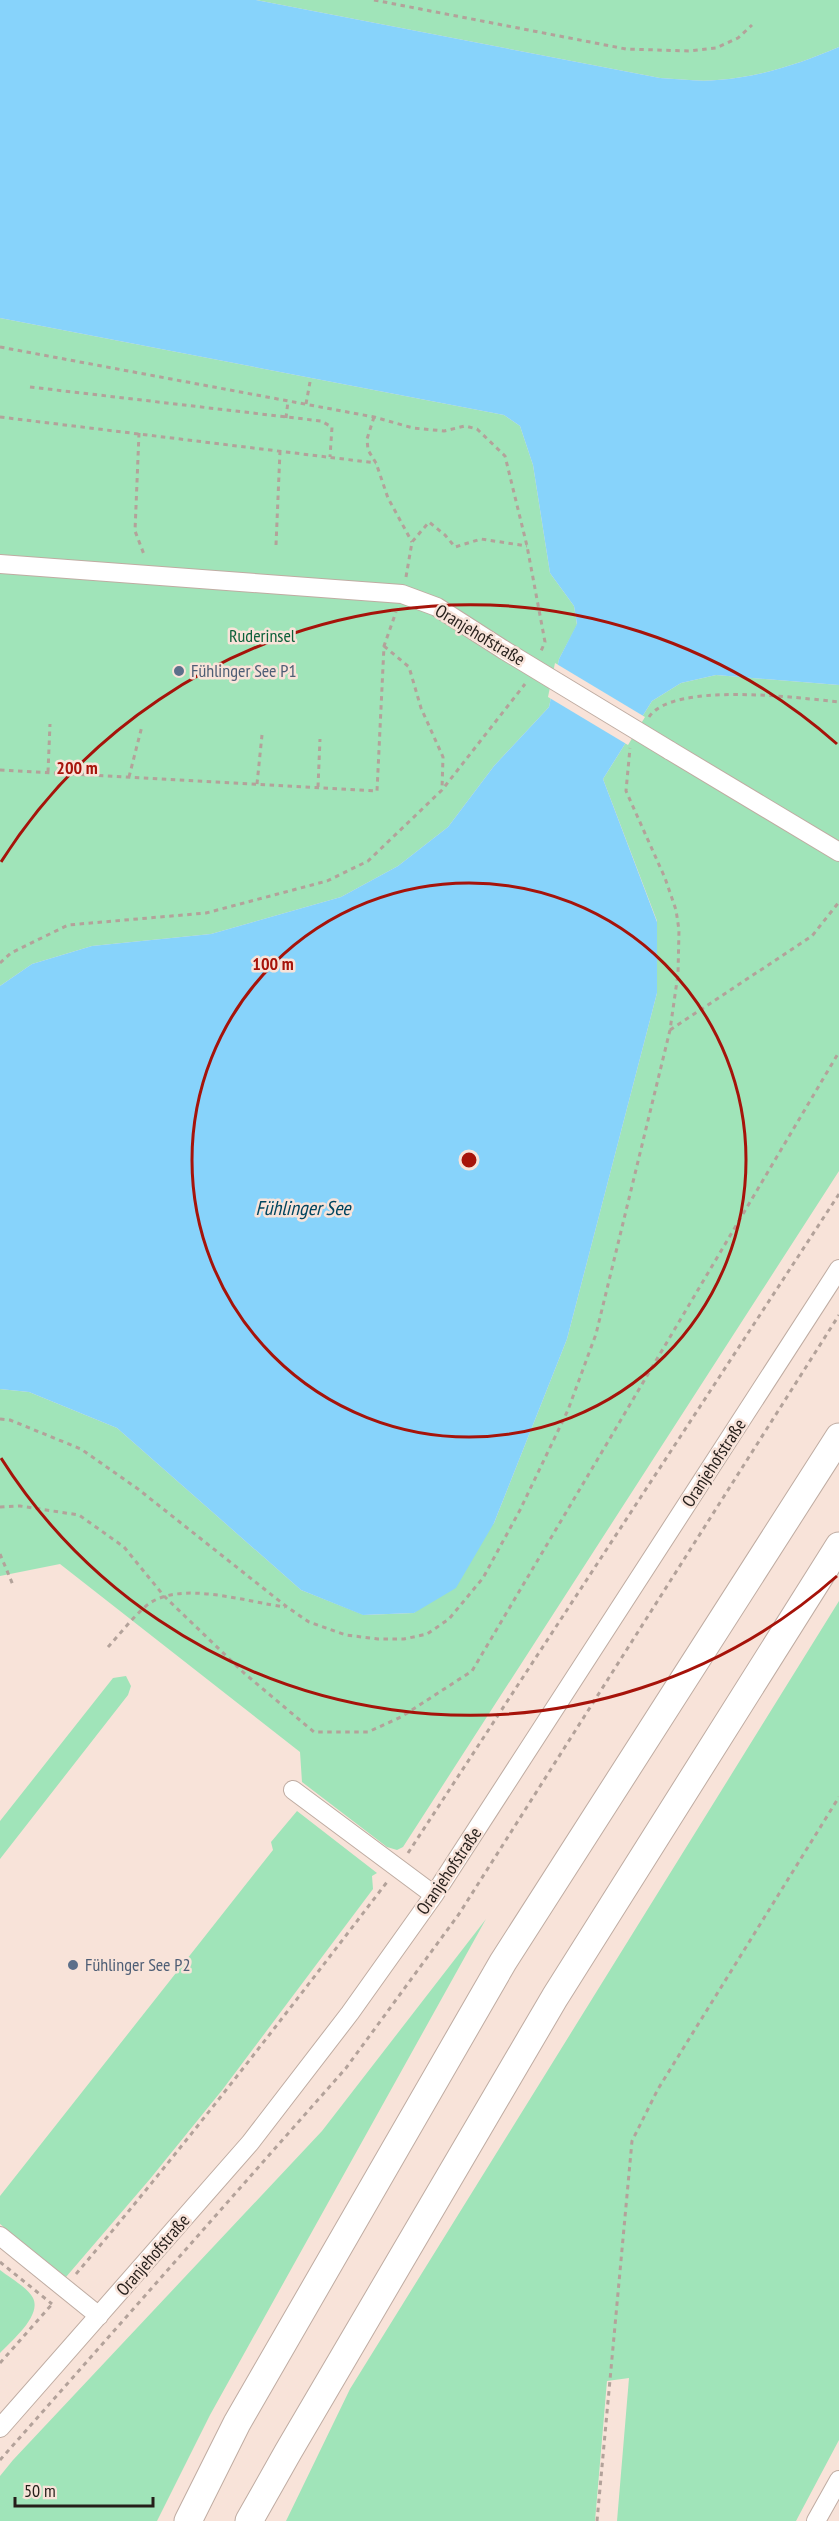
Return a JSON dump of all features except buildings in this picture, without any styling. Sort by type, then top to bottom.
[{"type":"highway","points":[[188,2521],[237,2423],[503,1962],[839,1437]]},
{"type":"highway","points":[[249,2521],[555,1997],[839,1546]]},
{"type":"street","name":"Oranjehofstraße","points":[[0,564],[402,594],[437,607],[504,650],[839,852]]},
{"type":"street","name":"Oranjehofstraße","points":[[0,2428],[250,2143],[350,2013],[434,1895],[839,1269]]},
{"type":"street","points":[[293,1790],[434,1895]]},
{"type":"street","points":[[0,2236],[99,2316]]},
{"type":"street","points":[[816,2521],[839,2480]]},
{"type":"path","points":[[374,0],[626,48],[689,51],[716,48],[738,38],[752,25]]},
{"type":"path","points":[[0,347],[374,417],[413,428],[444,431],[465,426],[477,429],[505,456],[527,546],[481,539],[455,548],[445,535],[429,522],[412,542],[402,594],[384,646],[377,791],[0,770]]},
{"type":"path","points":[[306,404],[310,382]]},
{"type":"path","points":[[30,387],[321,421],[332,427],[330,457]]},
{"type":"path","points":[[286,418],[288,401]]},
{"type":"path","points":[[0,417],[376,464]]},
{"type":"path","points":[[374,417],[367,439],[368,450],[376,464],[388,498],[412,542]]},
{"type":"path","points":[[139,433],[135,531],[151,576]]},
{"type":"path","points":[[276,545],[280,451]]},
{"type":"path","points":[[0,963],[11,952],[68,925],[206,913],[327,881],[368,861],[442,790],[443,757],[421,708],[409,667],[384,646]]},
{"type":"path","points":[[644,726],[654,710],[692,696],[752,694],[839,702]]},
{"type":"path","points":[[48,772],[51,724]]},
{"type":"path","points":[[129,777],[142,726]]},
{"type":"path","points":[[258,784],[262,735]]},
{"type":"path","points":[[318,788],[320,739]]},
{"type":"path","points":[[0,1419],[10,1420],[81,1449],[138,1489],[309,1622],[346,1635],[404,1639],[427,1634],[449,1619],[483,1578],[520,1510],[563,1420],[596,1334],[670,1030],[678,974],[680,930],[665,878],[626,791],[628,750],[633,742]]},
{"type":"path","points":[[670,1030],[812,936],[839,902]]},
{"type":"path","points":[[0,1507],[20,1506],[79,1515],[124,1547],[164,1596],[244,1673],[314,1732],[368,1732],[401,1717],[472,1671],[839,1052]]},
{"type":"path","points":[[0,2363],[146,2191],[398,1868],[839,1194]]},
{"type":"path","points":[[0,1554],[13,1585]]},
{"type":"path","points":[[108,1647],[147,1605],[164,1596],[187,1592],[287,1607]]},
{"type":"path","points":[[597,2521],[632,2141],[658,2089],[839,1797]]},
{"type":"path","points":[[0,2262],[52,2304]]},
{"type":"green space","points":[[256,0],[839,0],[839,47],[764,73],[696,81],[660,78]]},
{"type":"green space","name":"Ruderinsel","points":[[0,318],[504,415],[520,426],[533,465],[550,573],[574,606],[577,625],[559,659],[549,707],[494,766],[448,827],[398,866],[341,897],[211,934],[92,946],[32,964],[0,986]]},
{"type":"green space","points":[[716,675],[839,685],[839,1171],[403,1847],[397,1850],[387,1847],[302,1782],[300,1752],[60,1564],[0,1576],[0,1389],[29,1392],[117,1428],[301,1590],[364,1615],[414,1613],[494,1523],[567,1339],[657,993],[657,921],[603,779],[652,701],[681,683]]},
{"type":"green space","points":[[839,1601],[839,2440],[796,2521],[617,2521],[629,2378],[607,2381],[595,2521],[286,2521],[350,2389]]},
{"type":"green space","points":[[126,1676],[131,1686],[128,1695],[0,1859],[0,1821],[113,1678]]},
{"type":"green space","points":[[297,1811],[377,1873],[372,1876],[373,1889],[223,2089],[66,2277],[0,2224],[0,2196],[273,1850],[271,1842]]},
{"type":"green space","points":[[486,1919],[210,2415],[157,2521],[0,2521],[0,2476],[322,2131]]},
{"type":"green space","points":[[0,2270],[27,2290],[35,2305],[24,2328],[0,2353]]},
{"type":"water","name":"Fühlinger See","points":[[0,0],[256,0],[660,78],[703,81],[764,73],[839,47],[839,685],[716,675],[681,683],[652,701],[603,779],[657,922],[657,993],[567,1339],[494,1523],[456,1588],[414,1613],[363,1615],[301,1590],[117,1428],[29,1392],[0,1389],[0,986],[32,964],[92,946],[211,934],[341,897],[398,866],[448,827],[494,766],[549,707],[559,659],[577,624],[574,606],[550,573],[533,465],[520,426],[504,415],[0,318]]},
{"type":"pier","points":[[555,663],[645,717],[628,745],[548,697]]},
{"type":"place","name":"Fühlinger See P1","points":[[179,671]]},
{"type":"place","name":"Fühlinger See P2","points":[[73,1965]]}]
